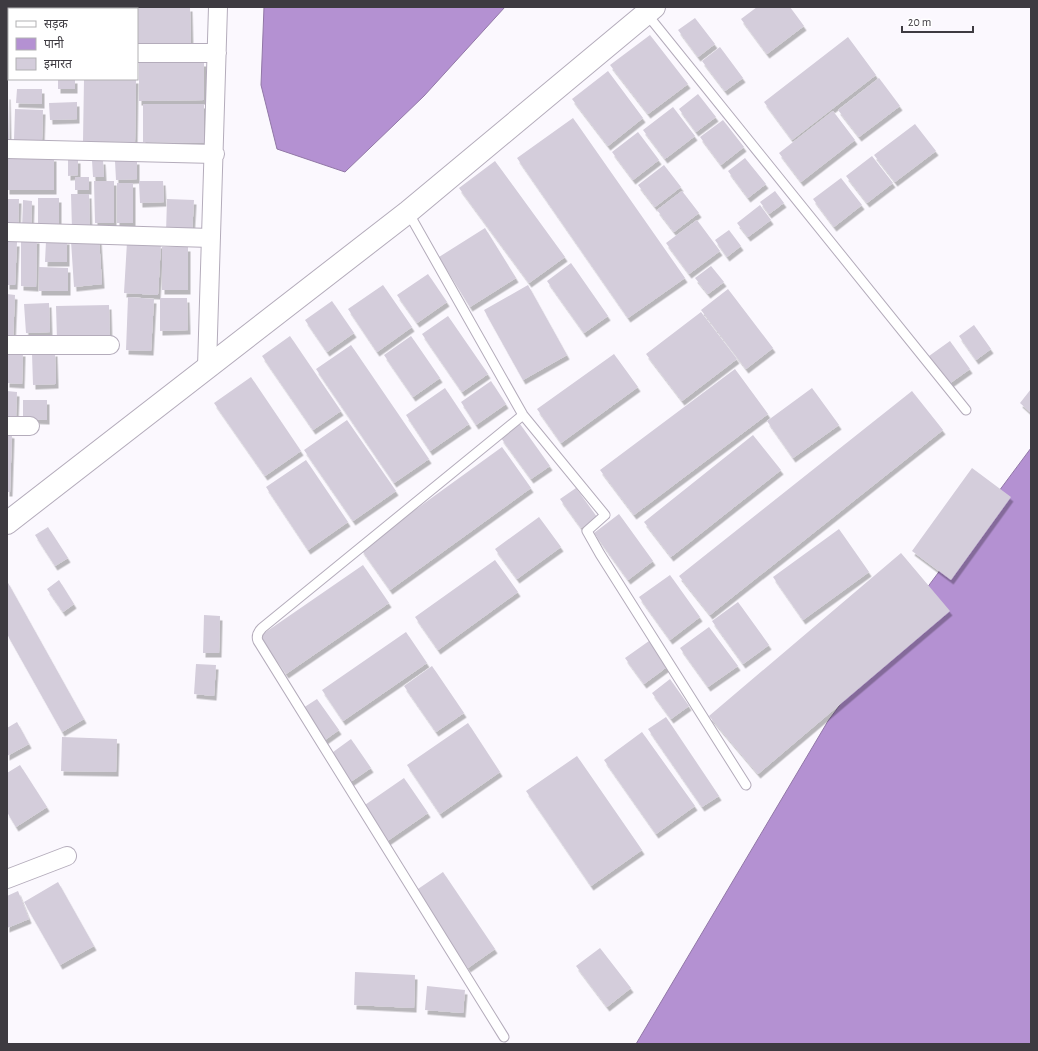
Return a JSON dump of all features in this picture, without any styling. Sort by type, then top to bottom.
[{"type":"street","points":[[208,367],[218,7]]},
{"type":"street","points":[[7,523],[408,212],[650,10]]},
{"type":"street","points":[[138,53],[217,53]]},
{"type":"street","points":[[7,149],[215,154]]},
{"type":"street","points":[[7,232],[211,238]]},
{"type":"street","points":[[7,345],[110,345]]},
{"type":"street","points":[[7,426],[30,426]]},
{"type":"street","points":[[7,879],[67,856]]},
{"type":"lane","points":[[650,10],[966,410]]},
{"type":"lane","points":[[408,212],[523,415],[605,515],[587,532],[746,785]]},
{"type":"lane","points":[[504,1037],[258,642],[257,638],[258,632],[262,628],[523,415]]},
{"type":"water","points":[[264,7],[505,7],[424,96],[345,172],[277,149],[261,85]]},
{"type":"water","points":[[1031,448],[1031,1044],[636,1044],[828,721]]},
{"type":"building","points":[[17,7],[32,7],[32,8]]},
{"type":"building","points":[[73,7],[98,7],[98,8]]},
{"type":"building","points":[[190,7],[191,47],[138,49],[138,8],[131,8]]},
{"type":"building","points":[[757,7],[790,7],[804,26],[767,54],[741,19]]},
{"type":"building","points":[[695,18],[715,44],[698,57],[678,30]]},
{"type":"building","points":[[650,35],[688,84],[648,114],[610,65]]},
{"type":"building","points":[[848,37],[876,75],[792,140],[764,102]]},
{"type":"building","points":[[720,47],[743,78],[725,91],[702,61]]},
{"type":"building","points":[[139,62],[204,62],[204,100],[139,101]]},
{"type":"building","points":[[608,71],[643,118],[608,146],[572,99]]},
{"type":"building","points":[[879,78],[900,106],[859,137],[838,110]]},
{"type":"building","points":[[58,80],[75,80],[75,89],[58,89]]},
{"type":"building","points":[[84,80],[136,80],[135,142],[83,141]]},
{"type":"building","points":[[17,89],[42,89],[42,104],[16,103]]},
{"type":"building","points":[[698,94],[716,117],[696,132],[679,109]]},
{"type":"building","points":[[8,95],[9,140],[7,140]]},
{"type":"building","points":[[77,102],[77,119],[50,120],[49,103]]},
{"type":"building","points":[[143,104],[204,104],[204,143],[143,142]]},
{"type":"building","points":[[673,107],[695,136],[665,159],[643,130]]},
{"type":"building","points":[[15,109],[43,110],[42,140],[14,140]]},
{"type":"building","points":[[833,111],[855,140],[801,182],[779,153]]},
{"type":"building","points":[[573,118],[685,278],[628,318],[517,158]]},
{"type":"building","points":[[723,120],[744,147],[721,165],[700,137]]},
{"type":"building","points":[[915,124],[936,151],[895,182],[874,155]]},
{"type":"building","points":[[638,132],[659,160],[633,180],[612,152]]},
{"type":"building","points":[[872,156],[893,183],[867,203],[846,176]]},
{"type":"building","points":[[7,157],[54,157],[54,190],[7,190]]},
{"type":"building","points":[[745,158],[766,184],[748,198],[728,171]]},
{"type":"building","points":[[68,159],[78,159],[78,175],[68,176]]},
{"type":"building","points":[[92,160],[103,160],[104,177],[93,177]]},
{"type":"building","points":[[137,160],[137,179],[116,180],[115,161]]},
{"type":"building","points":[[495,161],[565,257],[529,283],[459,188]]},
{"type":"building","points":[[664,165],[681,187],[655,207],[638,185]]},
{"type":"building","points":[[75,177],[89,177],[89,190],[75,190]]},
{"type":"building","points":[[841,178],[862,205],[834,227],[813,199]]},
{"type":"building","points":[[94,181],[114,181],[114,223],[95,223]]},
{"type":"building","points":[[139,181],[163,181],[164,202],[140,203]]},
{"type":"building","points":[[117,183],[133,183],[133,223],[117,223]]},
{"type":"building","points":[[682,191],[699,213],[674,232],[657,210]]},
{"type":"building","points":[[775,191],[784,203],[769,214],[760,202]]},
{"type":"building","points":[[71,194],[89,194],[90,230],[72,230]]},
{"type":"building","points":[[38,198],[59,198],[59,228],[38,229]]},
{"type":"building","points":[[7,199],[19,199],[18,229],[7,229]]},
{"type":"building","points":[[167,199],[194,200],[192,234],[166,233]]},
{"type":"building","points":[[23,200],[32,201],[31,230],[22,230]]},
{"type":"building","points":[[760,205],[771,220],[748,237],[737,223]]},
{"type":"building","points":[[697,220],[720,251],[689,274],[666,243]]},
{"type":"building","points":[[485,228],[516,278],[470,307],[439,257]]},
{"type":"building","points":[[729,230],[741,246],[727,257],[715,240]]},
{"type":"building","points":[[99,238],[102,284],[74,287],[71,241]]},
{"type":"building","points":[[21,239],[37,239],[36,287],[21,286]]},
{"type":"building","points":[[67,240],[67,262],[45,262],[46,241]]},
{"type":"building","points":[[7,242],[17,242],[15,285],[7,285]]},
{"type":"building","points":[[127,242],[161,244],[158,295],[124,293]]},
{"type":"building","points":[[162,247],[188,247],[188,290],[162,290]]},
{"type":"building","points":[[571,263],[608,316],[584,333],[547,281]]},
{"type":"building","points":[[711,266],[724,282],[708,294],[695,278]]},
{"type":"building","points":[[39,267],[68,268],[68,291],[39,291]]},
{"type":"building","points":[[428,274],[447,302],[417,323],[397,295]]},
{"type":"building","points":[[383,285],[412,327],[377,352],[348,309]]},
{"type":"building","points":[[528,285],[567,355],[523,380],[484,310]]},
{"type":"building","points":[[728,289],[773,348],[746,369],[701,310]]},
{"type":"building","points":[[7,294],[15,295],[13,340],[7,340]]},
{"type":"building","points":[[128,297],[154,299],[151,351],[126,350]]},
{"type":"building","points":[[160,298],[187,298],[188,330],[160,331]]},
{"type":"building","points":[[332,301],[354,333],[327,352],[305,320]]},
{"type":"building","points":[[49,303],[50,332],[26,333],[24,304]]},
{"type":"building","points":[[109,305],[110,339],[57,340],[56,306]]},
{"type":"building","points":[[701,312],[737,359],[682,401],[646,354]]},
{"type":"building","points":[[448,316],[488,374],[462,392],[422,334]]},
{"type":"building","points":[[974,325],[991,349],[976,360],[959,336]]},
{"type":"building","points":[[290,336],[341,411],[313,430],[262,356]]},
{"type":"building","points":[[411,336],[440,378],[413,397],[384,355]]},
{"type":"building","points":[[950,341],[970,369],[949,384],[929,356]]},
{"type":"building","points":[[351,345],[429,459],[394,483],[316,369]]},
{"type":"building","points":[[7,352],[23,352],[22,384],[7,383]]},
{"type":"building","points":[[55,352],[56,384],[33,385],[32,353]]},
{"type":"building","points":[[614,354],[638,387],[561,443],[537,409]]},
{"type":"building","points":[[735,369],[768,414],[634,515],[600,470]]},
{"type":"building","points":[[251,377],[301,451],[265,476],[214,403]]},
{"type":"building","points":[[491,381],[506,404],[476,425],[461,402]]},
{"type":"building","points":[[445,388],[469,424],[430,451],[406,415]]},
{"type":"building","points":[[812,388],[839,425],[793,458],[767,421]]},
{"type":"building","points":[[1031,389],[1031,413],[1020,403]]},
{"type":"building","points":[[7,391],[17,392],[16,417],[7,417]]},
{"type":"building","points":[[912,391],[943,430],[710,615],[679,576]]},
{"type":"building","points":[[23,400],[47,400],[47,420],[23,419]]},
{"type":"building","points":[[347,420],[396,491],[353,521],[304,450]]},
{"type":"building","points":[[520,424],[550,466],[531,479],[501,438]]},
{"type":"building","points":[[7,433],[12,434],[10,492],[7,492]]},
{"type":"building","points":[[753,435],[781,470],[671,557],[644,522]]},
{"type":"building","points":[[502,447],[531,488],[390,590],[361,549]]},
{"type":"building","points":[[306,460],[348,522],[308,550],[266,487]]},
{"type":"building","points":[[972,468],[1011,497],[951,580],[912,551]]},
{"type":"building","points":[[576,488],[597,517],[581,528],[560,499]]},
{"type":"building","points":[[619,514],[653,561],[628,580],[594,533]]},
{"type":"building","points":[[539,517],[561,547],[517,579],[495,549]]},
{"type":"building","points":[[48,527],[68,558],[55,566],[35,535]]},
{"type":"building","points":[[839,529],[869,572],[803,620],[773,577]]},
{"type":"building","points":[[901,553],[950,611],[758,774],[709,716]]},
{"type":"building","points":[[495,560],[518,592],[438,650],[415,617]]},
{"type":"building","points":[[363,565],[389,603],[286,674],[260,636]]},
{"type":"building","points":[[670,575],[700,617],[670,640],[639,597]]},
{"type":"building","points":[[59,580],[74,604],[63,612],[47,589]]},
{"type":"building","points":[[7,581],[84,719],[62,732],[7,634]]},
{"type":"building","points":[[738,602],[769,645],[743,664],[712,621]]},
{"type":"building","points":[[204,615],[220,616],[219,653],[203,653]]},
{"type":"building","points":[[709,627],[738,666],[708,687],[680,648]]},
{"type":"building","points":[[406,632],[427,663],[343,721],[322,690]]},
{"type":"building","points":[[649,641],[667,667],[644,684],[625,658]]},
{"type":"building","points":[[196,664],[216,665],[214,696],[194,694]]},
{"type":"building","points":[[432,666],[464,713],[436,732],[404,686]]},
{"type":"building","points":[[670,679],[689,706],[671,719],[652,693]]},
{"type":"building","points":[[317,699],[339,730],[325,740],[303,708]]},
{"type":"building","points":[[666,717],[719,796],[702,807],[648,729]]},
{"type":"building","points":[[17,722],[29,744],[7,756],[7,728]]},
{"type":"building","points":[[468,723],[500,772],[440,814],[407,765]]},
{"type":"building","points":[[642,732],[695,806],[656,834],[604,760]]},
{"type":"building","points":[[62,737],[117,739],[116,772],[61,771]]},
{"type":"building","points":[[351,739],[371,768],[349,783],[329,755]]},
{"type":"building","points":[[577,756],[642,850],[591,886],[526,791]]},
{"type":"building","points":[[20,765],[47,807],[16,827],[7,812],[7,773]]},
{"type":"building","points":[[404,778],[428,813],[386,842],[362,807]]},
{"type":"building","points":[[443,872],[495,949],[468,968],[415,891]]},
{"type":"building","points":[[58,882],[94,946],[60,965],[24,902]]},
{"type":"building","points":[[18,891],[29,919],[7,928],[7,896]]},
{"type":"building","points":[[600,948],[631,988],[607,1007],[576,966]]},
{"type":"building","points":[[355,972],[415,975],[414,1008],[354,1005]]},
{"type":"building","points":[[427,986],[465,990],[463,1013],[425,1010]]}]
